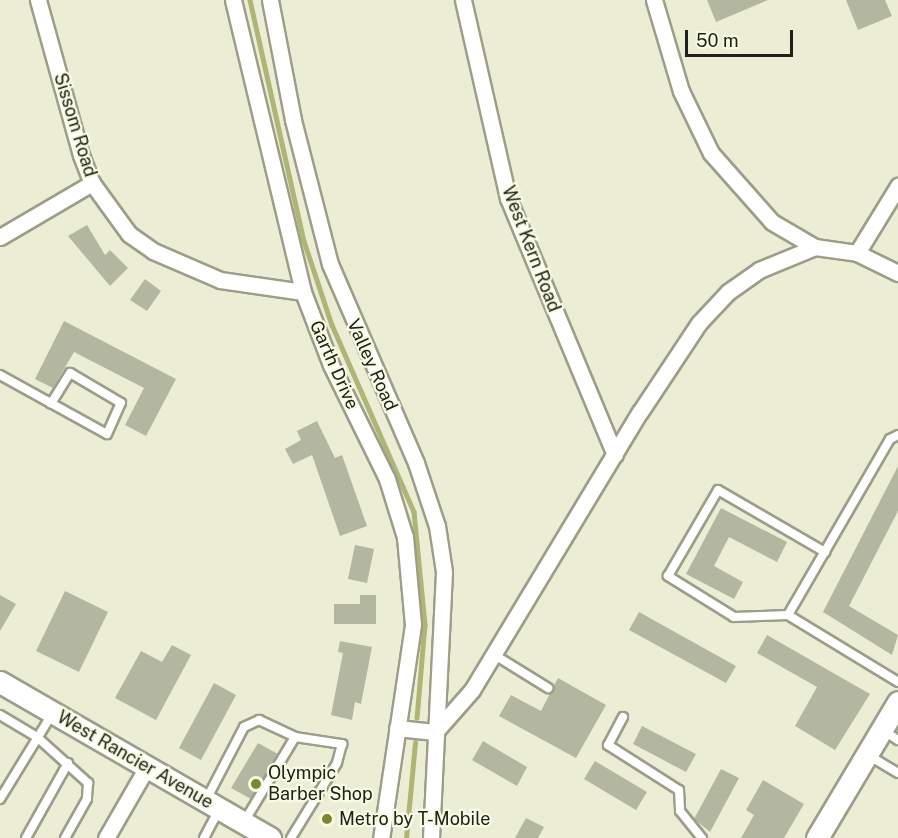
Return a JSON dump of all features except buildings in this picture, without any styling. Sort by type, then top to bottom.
[{"type":"main road","name":"West Rancier Avenue","points":[[0,682],[270,838]]},
{"type":"main road","points":[[817,838],[867,754],[890,734],[898,702]]},
{"type":"street","name":"Sissom Road","points":[[38,0],[92,183],[129,234],[153,251],[220,280],[303,292]]},
{"type":"street","name":"Garth Drive","points":[[233,0],[303,292],[387,479],[405,537],[413,625],[381,838]]},
{"type":"street","name":"Valley Road","points":[[270,0],[293,120],[330,264],[416,463],[437,526],[444,572],[435,732]]},
{"type":"street","name":"West Kern Road","points":[[463,0],[508,198],[615,455]]},
{"type":"street","points":[[654,0],[681,91],[711,153],[772,222],[815,247],[857,253],[898,273]]},
{"type":"street","points":[[0,237],[92,183]]},
{"type":"street","points":[[857,253],[898,186]]},
{"type":"street","points":[[431,838],[435,732],[472,690],[677,356],[728,292],[759,270],[815,247]]},
{"type":"street","points":[[397,728],[435,732]]},
{"type":"street","points":[[106,838],[147,767]]},
{"type":"lane","points":[[0,375],[107,434],[121,403],[70,373],[51,403]]},
{"type":"lane","points":[[788,615],[890,439],[898,435]]},
{"type":"lane","points":[[825,552],[718,490],[668,576],[734,616],[788,615],[898,682]]},
{"type":"lane","points":[[493,654],[548,688]]},
{"type":"lane","points":[[0,799],[52,712]]},
{"type":"lane","points":[[0,716],[38,737],[88,783],[87,799],[68,837]]},
{"type":"lane","points":[[623,717],[608,745],[679,790],[680,811],[702,838]]},
{"type":"lane","points":[[204,838],[213,805],[244,727],[259,720],[295,737],[342,744],[337,763],[291,838]]},
{"type":"lane","points":[[244,823],[295,737]]},
{"type":"lane","points":[[867,754],[895,771],[898,760]]},
{"type":"lane","points":[[26,838],[68,763]]},
{"type":"waterway","points":[[250,0],[303,238],[332,325],[414,512],[425,625],[417,718]]},
{"type":"waterway","points":[[406,838],[415,742]]},
{"type":"place","name":"Olympic Barber Shop","points":[[256,784]]},
{"type":"place","name":"Metro by T-Mobile","points":[[327,819]]}]
